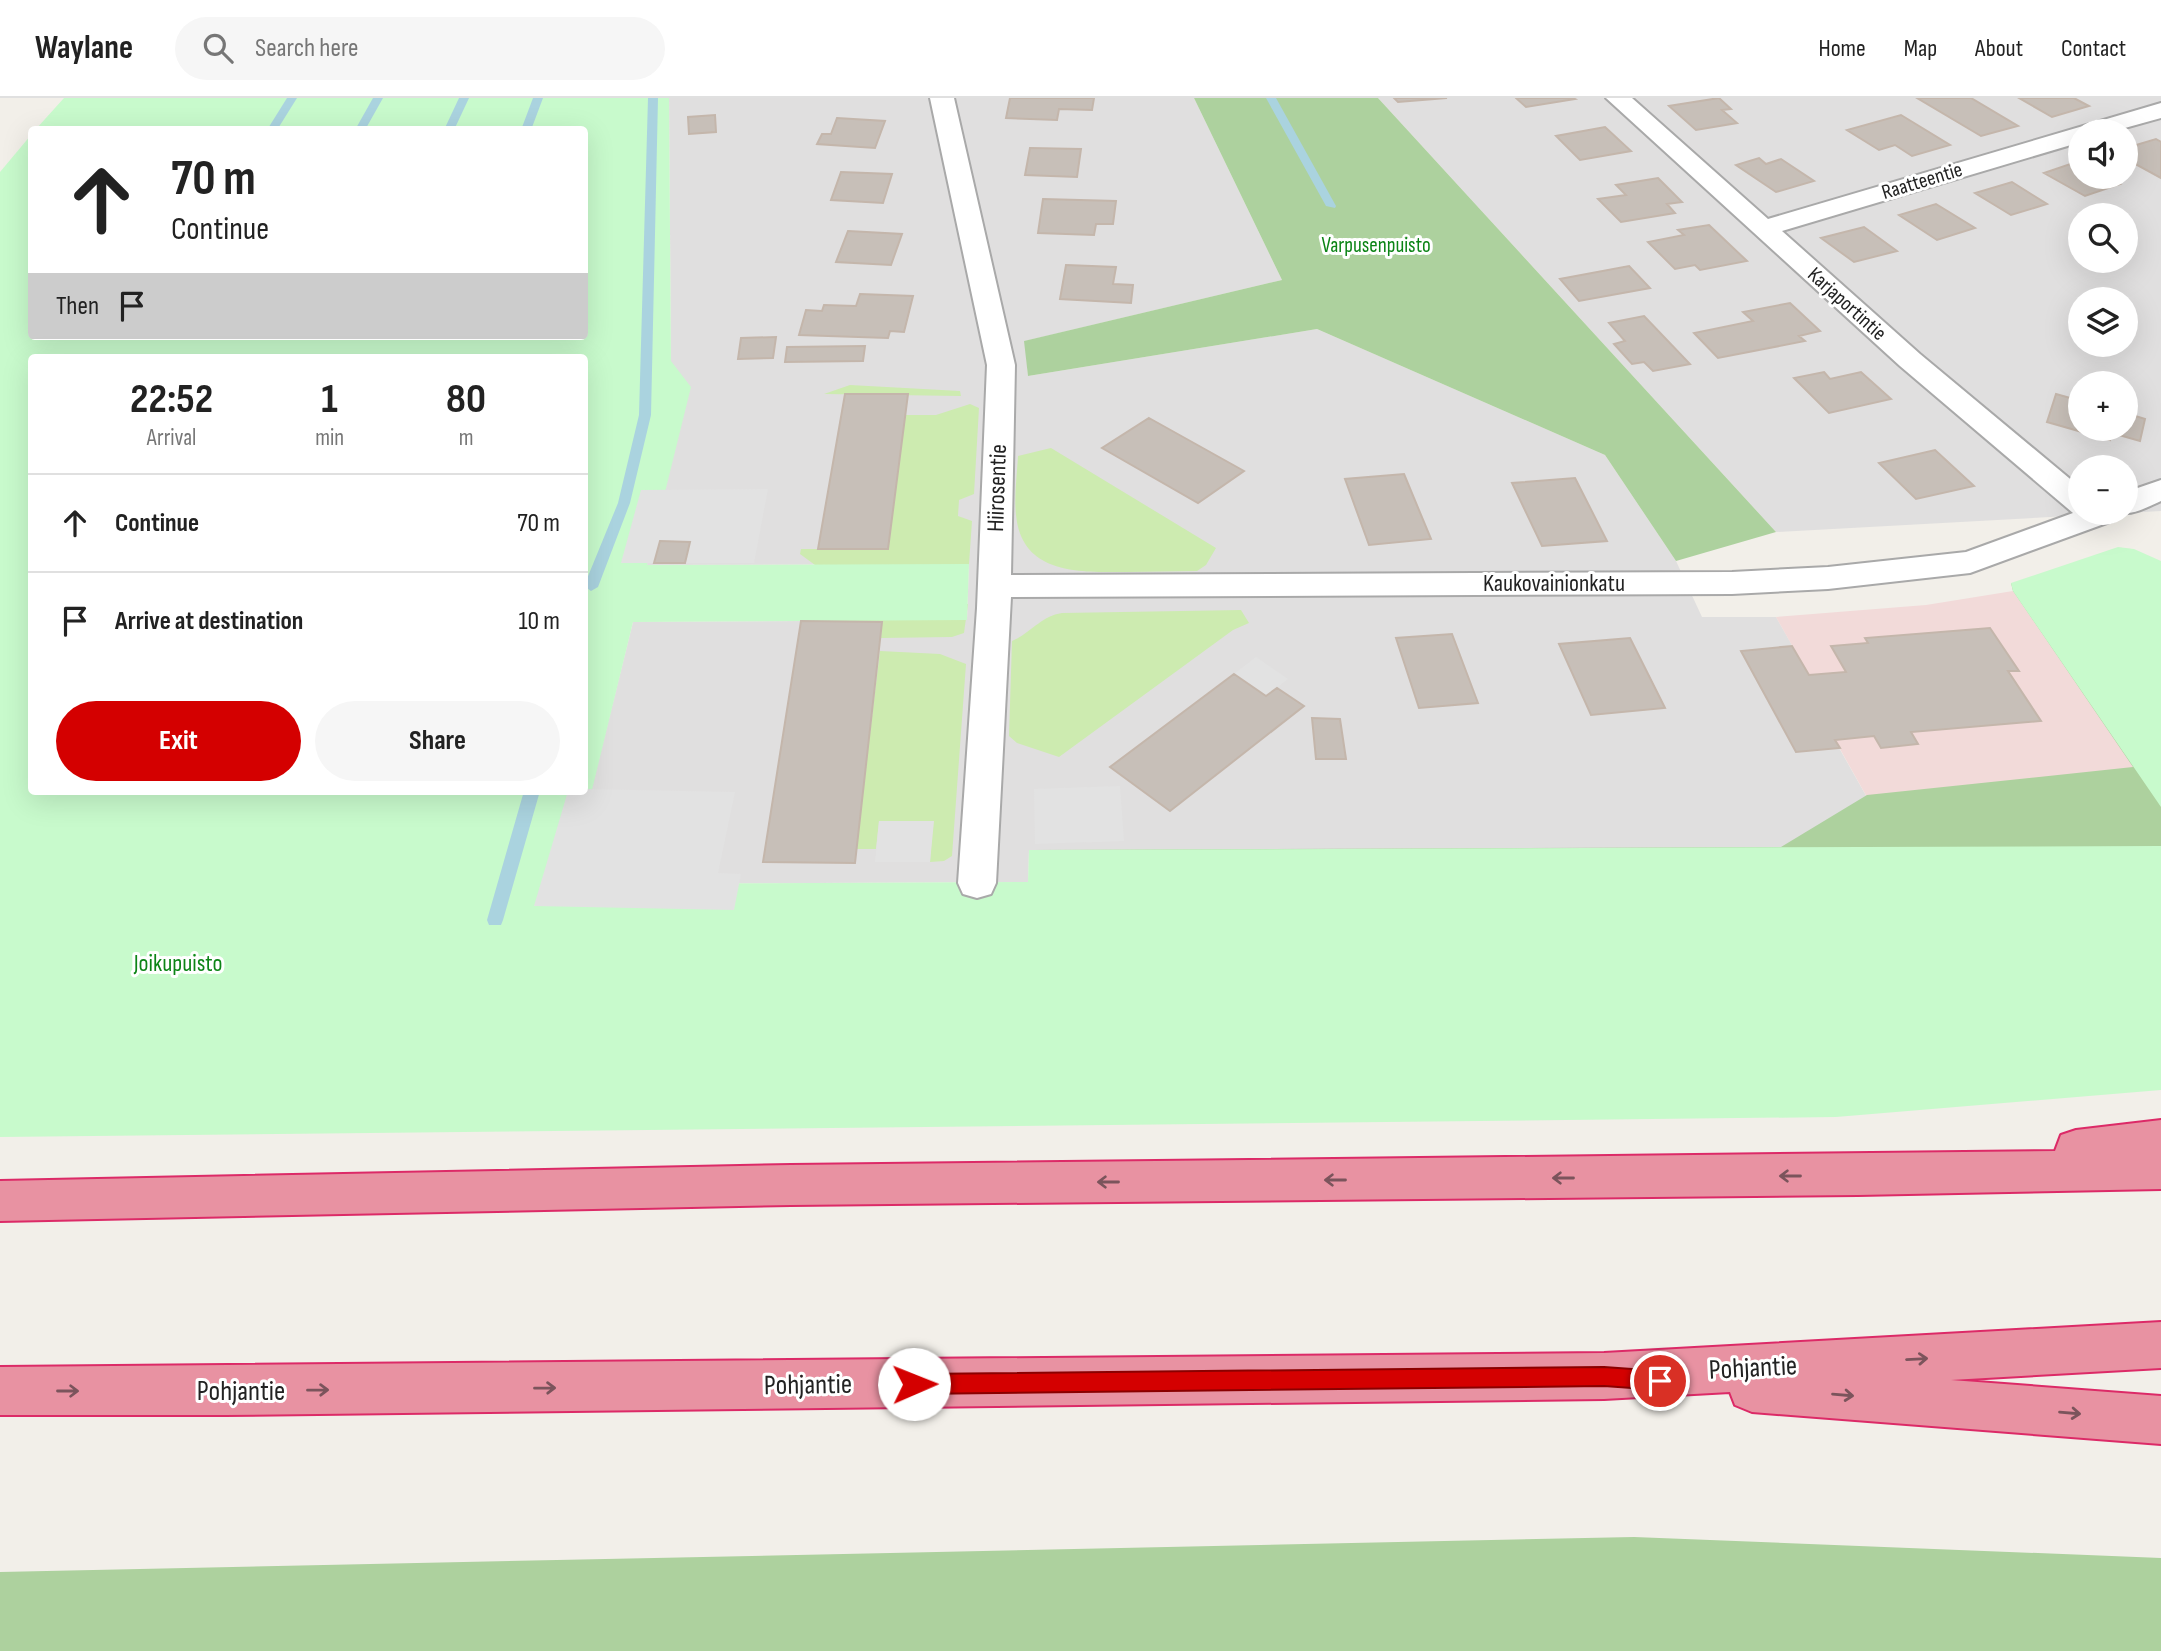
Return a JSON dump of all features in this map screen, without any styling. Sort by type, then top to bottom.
[{"type":"highway","points":[[1858,1175],[2161,1139]]},
{"type":"highway","points":[[0,1201],[792,1185],[1858,1175],[2161,1169]]},
{"type":"highway","name":"Pohjantie","points":[[0,1391],[225,1391],[1604,1376],[2161,1345]]},
{"type":"highway","points":[[1604,1376],[2161,1420]]},
{"type":"street","name":"Hiirosentie","points":[[943,98],[1001,365],[994,586],[977,883]]},
{"type":"street","name":"Karjaportintie","points":[[1618,98],[1910,360],[2068,492]]},
{"type":"street","points":[[2130,119],[2161,110]]},
{"type":"street","name":"Raatteentie","points":[[1762,229],[2068,138]]},
{"type":"street","points":[[2138,499],[2161,490]]},
{"type":"street","name":"Kaukovainionkatu","points":[[994,586],[1732,583],[1828,578],[1970,562],[2068,522]]},
{"type":"shaded area","points":[[669,98],[1194,98],[1282,280],[1025,341],[1028,376],[1317,329],[1605,455],[1676,561],[1702,617],[1776,617],[1809,675],[1799,677],[1895,847],[1029,850],[1028,882],[568,884],[633,622],[967,620],[969,564],[647,565],[671,361]]},
{"type":"shaded area","points":[[1378,98],[2161,98],[2161,511],[2138,512],[2138,455],[2068,455],[2068,516],[1776,532]]},
{"type":"shaded area","points":[[768,489],[754,563],[685,563],[690,542],[661,541],[654,563],[621,563],[641,490]]},
{"type":"shaded area","points":[[2013,591],[2161,807],[1895,847],[1799,676],[1808,674],[1776,617],[1926,605]]},
{"type":"shaded area","points":[[1256,657],[1288,679],[1266,696],[1234,674]]},
{"type":"shaded area","points":[[1120,786],[1124,841],[1035,844],[1034,789]]},
{"type":"shaded area","points":[[588,789],[735,792],[718,873],[741,874],[734,910],[534,906],[567,795],[588,795]]},
{"type":"shaded area","points":[[879,821],[934,821],[930,862],[875,862]]},
{"type":"green space","name":"Joikupuisto","points":[[64,98],[669,98],[671,361],[691,387],[647,565],[969,564],[967,620],[633,622],[569,884],[1028,882],[1029,850],[2161,846],[2161,1090],[1836,1117],[0,1137],[0,172],[28,139],[28,340],[588,340],[588,126],[39,126]]},
{"type":"green space","name":"Varpusenpuisto","points":[[1194,98],[1378,98],[1776,532],[1676,561],[1605,455],[1317,329],[1028,376],[1024,341],[1282,280]]},
{"type":"green space","points":[[850,385],[960,391],[961,396],[824,394]]},
{"type":"green space","points":[[970,404],[979,408],[974,494],[959,500],[958,516],[972,521],[969,564],[961,576],[860,581],[815,565],[800,554],[801,549],[888,549],[905,415],[936,415]]},
{"type":"green space","points":[[1051,448],[1216,548],[1206,565],[1197,571],[1092,572],[1057,566],[1042,560],[1030,550],[1021,535],[1016,515],[1015,493],[1018,456]]},
{"type":"green space","points":[[2118,547],[2134,549],[2161,561],[2161,807],[2013,591],[2011,583]]},
{"type":"green space","points":[[2011,583],[2161,615],[2161,859],[1029,850],[1781,847],[1867,795],[2133,767],[2013,591]]},
{"type":"green space","points":[[968,604],[964,633],[952,637],[881,638],[882,622],[801,621],[803,610]]},
{"type":"green space","points":[[1241,610],[1249,623],[1233,630],[1059,757],[1017,743],[1009,736],[1012,641],[1042,621],[1062,613]]},
{"type":"green space","points":[[880,651],[940,654],[966,664],[952,856],[944,861],[930,862],[933,821],[879,821],[876,849],[856,849]]},
{"type":"green space","points":[[1634,1537],[2161,1558],[2161,1651],[0,1651],[0,1572]]},
{"type":"building","points":[[1010,98],[1094,98],[1092,110],[1059,109],[1057,120],[1006,118]]},
{"type":"building","points":[[1394,98],[1447,98],[1398,102]]},
{"type":"building","points":[[1516,98],[1573,98],[1575,99],[1526,107]]},
{"type":"building","points":[[1719,98],[1731,109],[1722,110],[1737,123],[1696,130],[1669,106]]},
{"type":"building","points":[[1917,98],[1971,98],[2018,126],[1981,136]]},
{"type":"building","points":[[2019,98],[2074,98],[2089,106],[2052,117]]},
{"type":"building","points":[[715,115],[716,132],[689,134],[688,117]]},
{"type":"building","points":[[1901,115],[1950,145],[1912,156],[1895,145],[1879,150],[1847,130]]},
{"type":"building","points":[[837,118],[885,121],[875,148],[817,144],[822,134],[831,134]]},
{"type":"building","points":[[1605,127],[1631,151],[1580,160],[1556,136]]},
{"type":"building","points":[[2156,139],[2161,142],[2161,178],[2138,166],[2138,144]]},
{"type":"building","points":[[1030,148],[1081,149],[1077,177],[1025,175]]},
{"type":"building","points":[[1759,158],[1766,164],[1781,159],[1814,181],[1776,192],[1736,165]]},
{"type":"building","points":[[2068,165],[2068,186],[2044,173]]},
{"type":"building","points":[[841,172],[892,174],[883,203],[831,200]]},
{"type":"building","points":[[1658,178],[1682,202],[1667,204],[1675,213],[1621,222],[1598,199],[1626,195],[1616,185]]},
{"type":"building","points":[[2012,182],[2047,204],[2011,215],[1975,193]]},
{"type":"building","points":[[2073,189],[2105,189],[2085,196]]},
{"type":"building","points":[[1043,199],[1116,201],[1113,224],[1096,224],[1094,235],[1038,233]]},
{"type":"building","points":[[1936,204],[1975,228],[1937,240],[1899,215]]},
{"type":"building","points":[[1709,225],[1747,261],[1700,270],[1695,265],[1675,269],[1648,242],[1684,235],[1678,230]]},
{"type":"building","points":[[1864,227],[1897,251],[1854,262],[1821,238]]},
{"type":"building","points":[[848,231],[902,234],[891,265],[836,262]]},
{"type":"building","points":[[1066,265],[1116,267],[1113,284],[1133,285],[1131,303],[1060,299]]},
{"type":"building","points":[[1629,266],[1650,288],[1579,301],[1560,279]]},
{"type":"building","points":[[860,294],[913,296],[904,332],[890,331],[888,338],[799,335],[806,310],[822,311],[824,305],[856,306]]},
{"type":"building","points":[[1790,303],[1820,331],[1799,336],[1805,341],[1718,358],[1694,333],[1753,321],[1743,312]]},
{"type":"building","points":[[1644,316],[1690,364],[1653,371],[1644,362],[1632,364],[1614,344],[1625,341],[1609,323]]},
{"type":"building","points":[[776,337],[773,358],[738,359],[741,338]]},
{"type":"building","points":[[865,346],[863,361],[785,362],[787,347]]},
{"type":"building","points":[[1824,372],[1830,379],[1861,372],[1891,399],[1829,413],[1794,378]]},
{"type":"building","points":[[845,394],[908,394],[888,549],[818,549]]},
{"type":"building","points":[[2056,394],[2068,397],[2068,428],[2047,422]]},
{"type":"building","points":[[2138,417],[2145,419],[2138,440]]},
{"type":"building","points":[[1149,418],[1244,471],[1198,503],[1102,448]]},
{"type":"building","points":[[1935,450],[1974,486],[1916,499],[1879,463]]},
{"type":"building","points":[[1404,474],[1431,539],[1369,545],[1345,479]]},
{"type":"building","points":[[1575,478],[1607,541],[1542,546],[1512,483]]},
{"type":"building","points":[[660,541],[690,542],[685,563],[654,563]]},
{"type":"building","points":[[801,621],[882,622],[855,863],[763,862]]},
{"type":"building","points":[[1990,628],[2019,671],[2008,671],[2041,721],[1911,732],[1918,744],[1881,748],[1874,736],[1835,740],[1840,748],[1796,752],[1741,651],[1792,646],[1809,675],[1846,672],[1831,646],[1868,643],[1865,638]]},
{"type":"building","points":[[1452,634],[1478,703],[1419,708],[1396,638]]},
{"type":"building","points":[[1630,638],[1665,708],[1591,715],[1559,644]]},
{"type":"building","points":[[1234,674],[1266,696],[1277,688],[1304,706],[1170,811],[1110,767]]},
{"type":"building","points":[[1312,718],[1340,719],[1346,759],[1316,759]]},
{"type":"waterway","points":[[274,126],[292,98]]},
{"type":"waterway","points":[[362,126],[378,98]]},
{"type":"waterway","points":[[451,126],[464,98]]},
{"type":"waterway","points":[[528,126],[538,98]]},
{"type":"waterway","points":[[591,587],[624,503],[645,415],[653,98]]},
{"type":"waterway","points":[[1271,98],[1331,206]]},
{"type":"waterway","points":[[495,920],[531,795]]},
{"type":"route","points":[[914,1384],[1604,1376],[1660,1381]]}]
